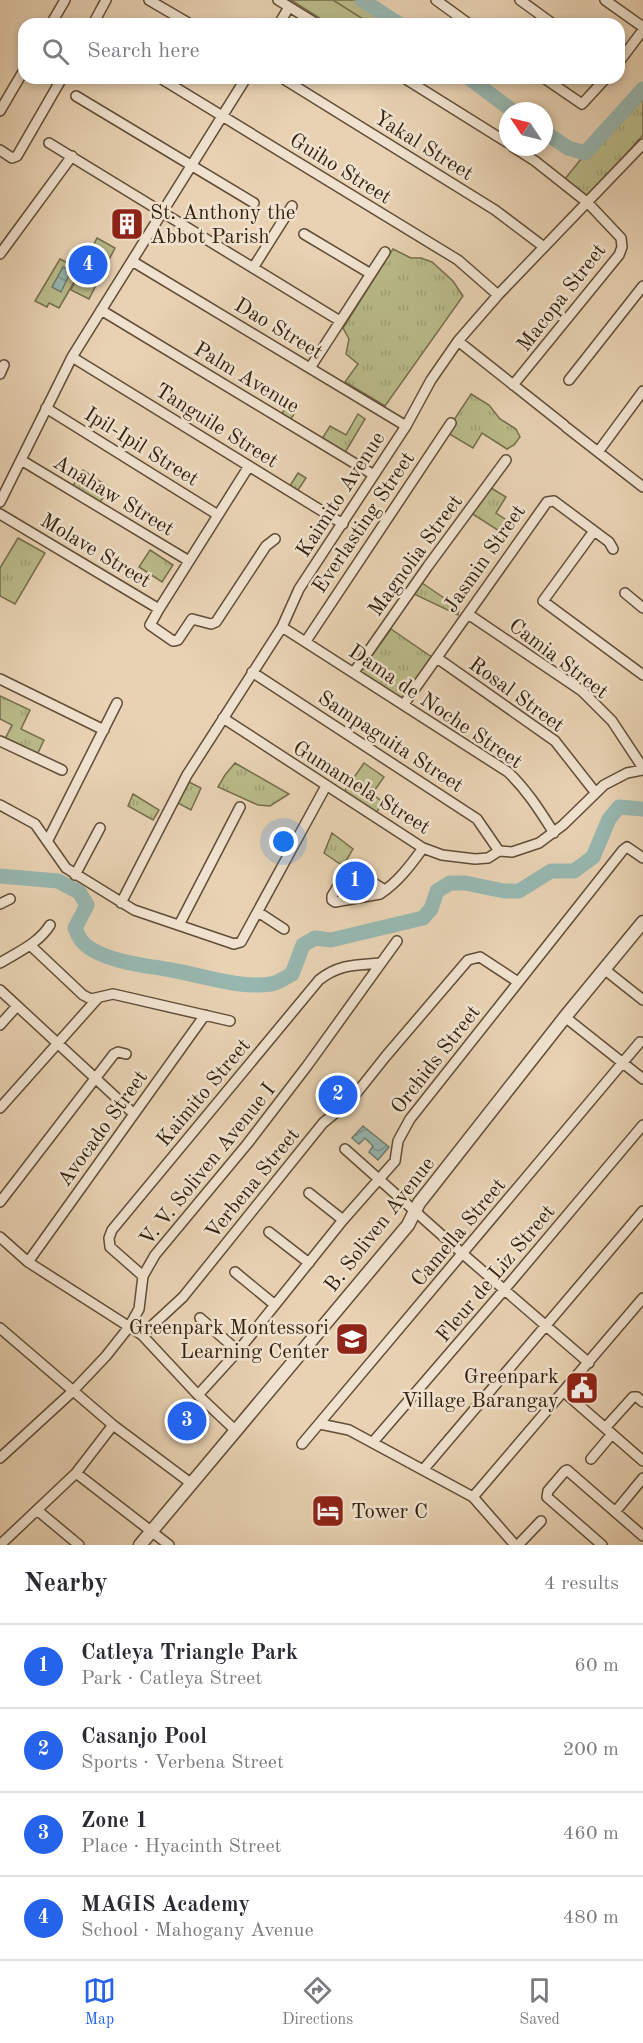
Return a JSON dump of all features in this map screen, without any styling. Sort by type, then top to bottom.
[{"type":"street","points":[[54,18],[64,0]]},
{"type":"street","points":[[96,18],[106,0]]},
{"type":"street","points":[[149,0],[180,18]]},
{"type":"street","points":[[278,0],[307,18]]},
{"type":"street","points":[[436,0],[462,18]]},
{"type":"street","points":[[520,0],[545,18]]},
{"type":"street","points":[[605,0],[643,28],[625,54]]},
{"type":"street","points":[[283,18],[289,7]]},
{"type":"street","points":[[0,111],[18,80]]},
{"type":"street","points":[[0,150],[12,158],[17,156],[59,84]]},
{"type":"street","name":"Guiho Street","points":[[170,84],[458,260],[498,295]]},
{"type":"street","points":[[0,502],[72,357],[242,84]]},
{"type":"street","name":"Yakal Street","points":[[292,84],[495,210],[543,247]]},
{"type":"street","points":[[413,84],[499,138]]},
{"type":"street","points":[[552,84],[580,104],[584,104],[601,84]]},
{"type":"street","points":[[76,96],[254,202]]},
{"type":"street","points":[[49,142],[340,321]]},
{"type":"street","name":"Kaimito Avenue","points":[[121,903],[187,775],[282,627],[299,589],[406,426],[431,380],[458,341],[498,295],[543,247],[640,155],[643,144]]},
{"type":"street","points":[[0,254],[72,156]]},
{"type":"street","points":[[525,156],[588,203]]},
{"type":"street","name":"Macopa Street","points":[[513,386],[619,255],[622,247],[621,238],[588,203]]},
{"type":"street","points":[[253,268],[292,206]]},
{"type":"street","points":[[304,234],[370,274]]},
{"type":"street","points":[[309,368],[385,252]]},
{"type":"street","name":"Dao Street","points":[[132,261],[406,426]]},
{"type":"street","points":[[568,380],[643,286]]},
{"type":"street","name":"Palm Avenue","points":[[101,310],[374,475]]},
{"type":"street","points":[[458,341],[643,487]]},
{"type":"street","name":"Tanguile Street","points":[[72,357],[343,524]]},
{"type":"street","points":[[598,452],[643,391]]},
{"type":"street","name":"Ipil-Ipil Street","points":[[46,408],[218,515]]},
{"type":"street","name":"Everlasting Street","points":[[306,641],[451,423]]},
{"type":"street","name":"Anahaw Street","points":[[21,460],[189,561]]},
{"type":"street","name":"Magnolia Street","points":[[354,672],[506,460]]},
{"type":"street","points":[[159,609],[249,466]]},
{"type":"street","name":"Jasmin Street","points":[[404,704],[547,502],[554,501],[609,542],[613,549]]},
{"type":"street","name":"Molave Street","points":[[0,514],[159,609],[150,625],[172,641],[178,640],[192,619],[211,624],[216,622],[266,546],[275,538]]},
{"type":"street","points":[[594,531],[543,601],[643,675]]},
{"type":"street","points":[[625,592],[643,607]]},
{"type":"street","name":"Camia Street","points":[[468,614],[582,691],[612,721],[643,769]]},
{"type":"street","name":"Dama de Noche Street","points":[[282,627],[508,772],[533,800],[554,833]]},
{"type":"street","name":"Rosal Street","points":[[437,658],[555,741],[596,792]]},
{"type":"street","name":"Sampaguita Street","points":[[252,672],[477,819],[500,851]]},
{"type":"street","points":[[0,679],[104,730]]},
{"type":"street","points":[[48,840],[117,704]]},
{"type":"street","name":"Gumamela Street","points":[[223,718],[423,848],[442,855],[475,859],[488,858],[500,851],[512,852],[539,843],[554,833],[604,785],[627,773],[643,769]]},
{"type":"street","points":[[0,741],[62,770]]},
{"type":"street","points":[[0,805],[35,824],[48,840],[56,856],[75,875],[121,903],[134,910],[234,944],[241,942],[326,786]]},
{"type":"street","points":[[179,925],[240,807]]},
{"type":"street","points":[[75,875],[100,828]]},
{"type":"street","name":"Orchids Street","points":[[198,1395],[238,1351],[343,1220],[395,1161],[398,1141],[410,1119],[623,850],[627,847],[643,858]]},
{"type":"street","points":[[386,891],[348,869],[332,896],[332,900],[335,902],[386,891],[404,874],[423,848]]},
{"type":"street","points":[[0,904],[10,899]]},
{"type":"street","points":[[258,912],[284,929]]},
{"type":"street","points":[[0,963],[30,945],[50,925]]},
{"type":"street","name":"B. Soliven Avenue","points":[[140,1545],[412,1220],[419,1203],[565,1017],[642,926]]},
{"type":"street","name":"V. V. Soliven Avenue I","points":[[0,1458],[72,1392],[106,1356],[129,1327],[139,1310],[143,1276],[155,1255],[248,1143],[397,941]]},
{"type":"street","points":[[30,945],[83,995],[91,999],[113,994],[230,1020]]},
{"type":"street","name":"Verbena Street","points":[[142,1335],[183,1297],[323,1123],[351,1100],[468,960],[480,957],[518,982]]},
{"type":"street","name":"Kaimito Street","points":[[143,1276],[110,1247],[109,1238],[112,1230],[319,980],[331,971],[345,966],[381,963]]},
{"type":"street","points":[[604,969],[643,1000]]},
{"type":"street","points":[[0,990],[135,1114]]},
{"type":"street","points":[[0,1108],[98,998]]},
{"type":"street","points":[[0,1025],[17,1006]]},
{"type":"street","name":"Avocado Street","points":[[28,1262],[205,1015]]},
{"type":"street","points":[[565,1017],[643,1079]]},
{"type":"street","name":"Camella Street","points":[[302,1444],[640,1042]]},
{"type":"street","points":[[0,1202],[114,1054],[118,1052],[126,1054]]},
{"type":"street","name":"Fleur de Liz Street","points":[[373,1443],[643,1125]]},
{"type":"street","points":[[345,1149],[589,1363]]},
{"type":"street","points":[[309,1193],[343,1220]]},
{"type":"street","points":[[423,1470],[643,1211]]},
{"type":"street","points":[[269,1232],[309,1263]]},
{"type":"street","points":[[0,1237],[28,1262],[142,1335],[198,1395],[235,1430]]},
{"type":"street","points":[[235,1272],[275,1305]]},
{"type":"street","points":[[473,1497],[643,1298]]},
{"type":"street","points":[[200,1318],[238,1351]]},
{"type":"street","points":[[0,1328],[72,1392],[192,1484]]},
{"type":"street","points":[[564,1392],[643,1461]]},
{"type":"street","points":[[591,1459],[633,1397],[643,1402]]},
{"type":"street","points":[[320,1424],[349,1430],[473,1497],[517,1545],[541,1521]]},
{"type":"street","points":[[0,1545],[76,1473],[113,1425]]},
{"type":"street","points":[[602,1545],[548,1497],[548,1491],[567,1470],[643,1536]]},
{"type":"street","points":[[76,1473],[169,1545]]},
{"type":"street","points":[[615,1512],[643,1478]]},
{"type":"street","points":[[37,1510],[79,1545]]},
{"type":"green space","points":[[273,0],[367,0],[394,18],[302,18]]},
{"type":"green space","points":[[291,0],[333,0],[362,18],[320,18]]},
{"type":"green space","points":[[643,99],[643,135],[587,199],[565,179],[581,159],[589,158]]},
{"type":"green space","points":[[97,238],[115,248],[99,279],[81,270]]},
{"type":"green space","points":[[393,249],[411,258],[421,258],[432,262],[453,281],[463,296],[385,406],[345,382],[358,364],[346,354],[349,339],[343,328]]},
{"type":"green space","points":[[60,259],[81,270],[59,308],[49,303],[47,307],[35,301]]},
{"type":"green space","points":[[81,270],[99,279],[89,299],[71,290]]},
{"type":"green space","points":[[471,394],[489,405],[500,419],[516,429],[520,437],[514,445],[507,449],[482,433],[473,448],[446,432]]},
{"type":"green space","points":[[290,400],[299,406],[289,422],[280,417]]},
{"type":"green space","points":[[358,414],[365,419],[343,456],[320,442],[330,426],[346,435]]},
{"type":"green space","points":[[83,470],[110,488],[98,505],[72,487]]},
{"type":"green space","points":[[298,473],[306,478],[296,493],[288,489]]},
{"type":"green space","points":[[488,486],[506,497],[496,513],[514,525],[507,536],[471,513]]},
{"type":"green space","points":[[18,538],[45,553],[15,604],[0,596],[0,568]]},
{"type":"green space","points":[[150,550],[173,565],[162,582],[139,567]]},
{"type":"green space","points":[[422,583],[459,608],[458,615],[414,594]]},
{"type":"green space","points":[[391,629],[433,658],[403,700],[360,672]]},
{"type":"green space","points":[[0,696],[30,710],[21,729],[44,740],[36,757],[4,741],[12,725],[0,719]]},
{"type":"green space","points":[[235,763],[289,794],[270,806],[258,805],[218,787]]},
{"type":"green space","points":[[364,763],[384,777],[372,794],[383,802],[373,818],[341,796]]},
{"type":"green space","points":[[187,781],[201,788],[191,810],[176,802]]},
{"type":"green space","points":[[133,794],[159,810],[153,820],[128,806]]},
{"type":"green space","points":[[332,833],[353,849],[346,861],[340,864],[324,853]]},
{"type":"green space","points":[[348,873],[382,890],[336,900],[334,896]]},
{"type":"water","points":[[63,267],[71,271],[61,292],[52,287]]},
{"type":"water","points":[[363,1126],[389,1147],[378,1160],[369,1152],[373,1146],[365,1138],[359,1144],[352,1138]]},
{"type":"waterway","points":[[362,0],[390,18]]},
{"type":"waterway","points":[[477,84],[501,102]]},
{"type":"waterway","points":[[553,138],[568,148],[585,153],[643,89]]},
{"type":"waterway","points":[[0,876],[58,881],[79,892],[87,905],[75,928],[83,943],[100,954],[130,963],[233,983],[271,984],[292,974],[303,945],[315,938],[331,940],[423,918],[431,909],[437,891],[450,883],[519,891],[551,871],[574,871],[593,857],[609,819],[619,807],[643,809]]},
{"type":"place","name":"St. Anthony the Abbot Parish","points":[[127,224]]},
{"type":"place","name":"MAGIS Academy","points":[[88,265]]},
{"type":"place","name":"Catleya Triangle Park","points":[[355,881]]},
{"type":"place","name":"Casanjo Pool","points":[[338,1095]]},
{"type":"place","name":"Greenpark Montessori Learning Center","points":[[352,1339]]},
{"type":"place","name":"Greenpark Village Barangay","points":[[582,1388]]},
{"type":"place","name":"Zone 1","points":[[187,1421]]},
{"type":"place","name":"Tower C","points":[[328,1511]]}]
